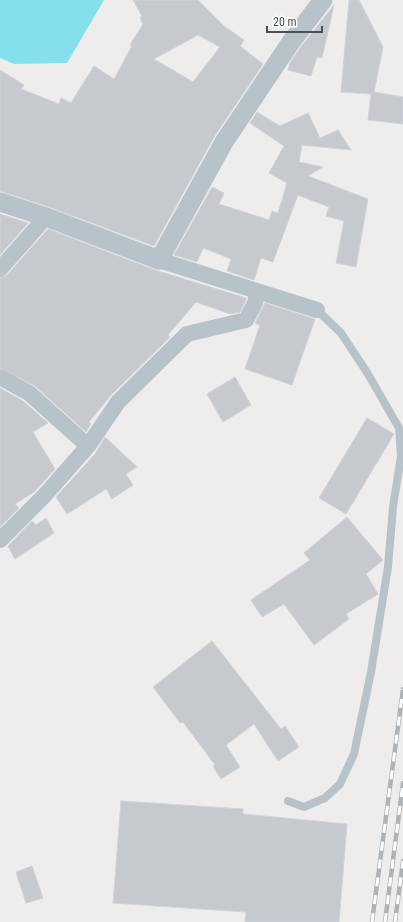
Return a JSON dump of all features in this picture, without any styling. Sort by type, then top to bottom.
[{"type":"street","points":[[159,260],[224,142],[291,42],[323,0]]},
{"type":"street","points":[[0,202],[46,217],[159,260],[317,310]]},
{"type":"street","points":[[3,261],[46,217]]},
{"type":"street","points":[[0,540],[45,495],[88,446],[118,402],[187,334],[246,320],[255,303],[257,292]]},
{"type":"street","points":[[0,377],[29,393],[88,446]]},
{"type":"lane","points":[[288,801],[304,807],[325,798],[340,784],[354,754],[371,672],[386,574],[400,456],[399,428],[368,374],[341,333],[317,310]]},
{"type":"water","points":[[0,0],[104,0],[67,63],[14,64],[0,58]]},
{"type":"building","points":[[133,0],[198,0],[224,26],[244,40],[240,46],[263,64],[214,137],[154,246],[49,207],[0,191],[0,70],[24,85],[21,89],[59,104],[61,98],[71,103],[94,66],[114,79],[132,46],[130,45],[143,24],[140,17],[142,16]],"holes":[[[198,35],[220,47],[193,82],[154,59]]]},
{"type":"building","points":[[349,0],[359,0],[383,47],[374,92],[403,97],[403,124],[368,120],[371,94],[341,92]]},
{"type":"building","points":[[334,5],[322,58],[317,57],[311,76],[288,70],[290,63],[300,48]]},
{"type":"building","points":[[257,112],[280,126],[308,113],[320,138],[338,130],[351,150],[302,145],[299,162],[323,167],[308,176],[368,199],[356,267],[336,263],[344,221],[326,216],[329,207],[298,195],[273,262],[261,258],[254,280],[227,271],[231,259],[203,248],[197,262],[174,255],[212,187],[224,193],[219,204],[269,220],[272,211],[278,213],[287,183],[269,173],[284,146],[250,123]]},
{"type":"building","points":[[0,214],[28,223],[0,255]]},
{"type":"building","points":[[48,229],[155,270],[246,298],[246,300],[240,312],[230,314],[196,302],[168,335],[170,337],[111,395],[89,422],[91,424],[86,432],[35,386],[0,368],[0,278],[7,275]]},
{"type":"building","points":[[265,303],[315,319],[292,385],[245,369],[260,325],[255,323]]},
{"type":"building","points":[[235,377],[251,405],[223,422],[207,394]]},
{"type":"building","points":[[0,388],[23,401],[48,423],[33,432],[55,469],[34,492],[15,504],[19,508],[0,527]]},
{"type":"building","points":[[367,418],[394,434],[346,514],[319,498]]},
{"type":"building","points":[[105,437],[137,467],[126,474],[133,485],[112,499],[106,489],[67,514],[56,497],[95,454]]},
{"type":"building","points":[[347,517],[383,560],[366,574],[378,594],[346,614],[349,619],[314,645],[284,604],[262,617],[251,600],[310,560],[304,553]]},
{"type":"building","points":[[46,518],[54,533],[15,559],[8,546],[32,521],[36,525]]},
{"type":"building","points":[[212,641],[281,729],[285,726],[299,747],[278,761],[254,724],[226,745],[240,767],[221,779],[213,766],[215,765],[183,722],[180,723],[153,687]]},
{"type":"building","points":[[121,801],[243,809],[243,814],[347,824],[339,922],[245,922],[246,912],[113,903]]},
{"type":"building","points":[[32,866],[43,898],[26,903],[16,872]]},
{"type":"railway","points":[[372,922],[403,689]]},
{"type":"railway","points":[[385,922],[403,783]]},
{"type":"railway","points":[[395,922],[403,861]]}]
